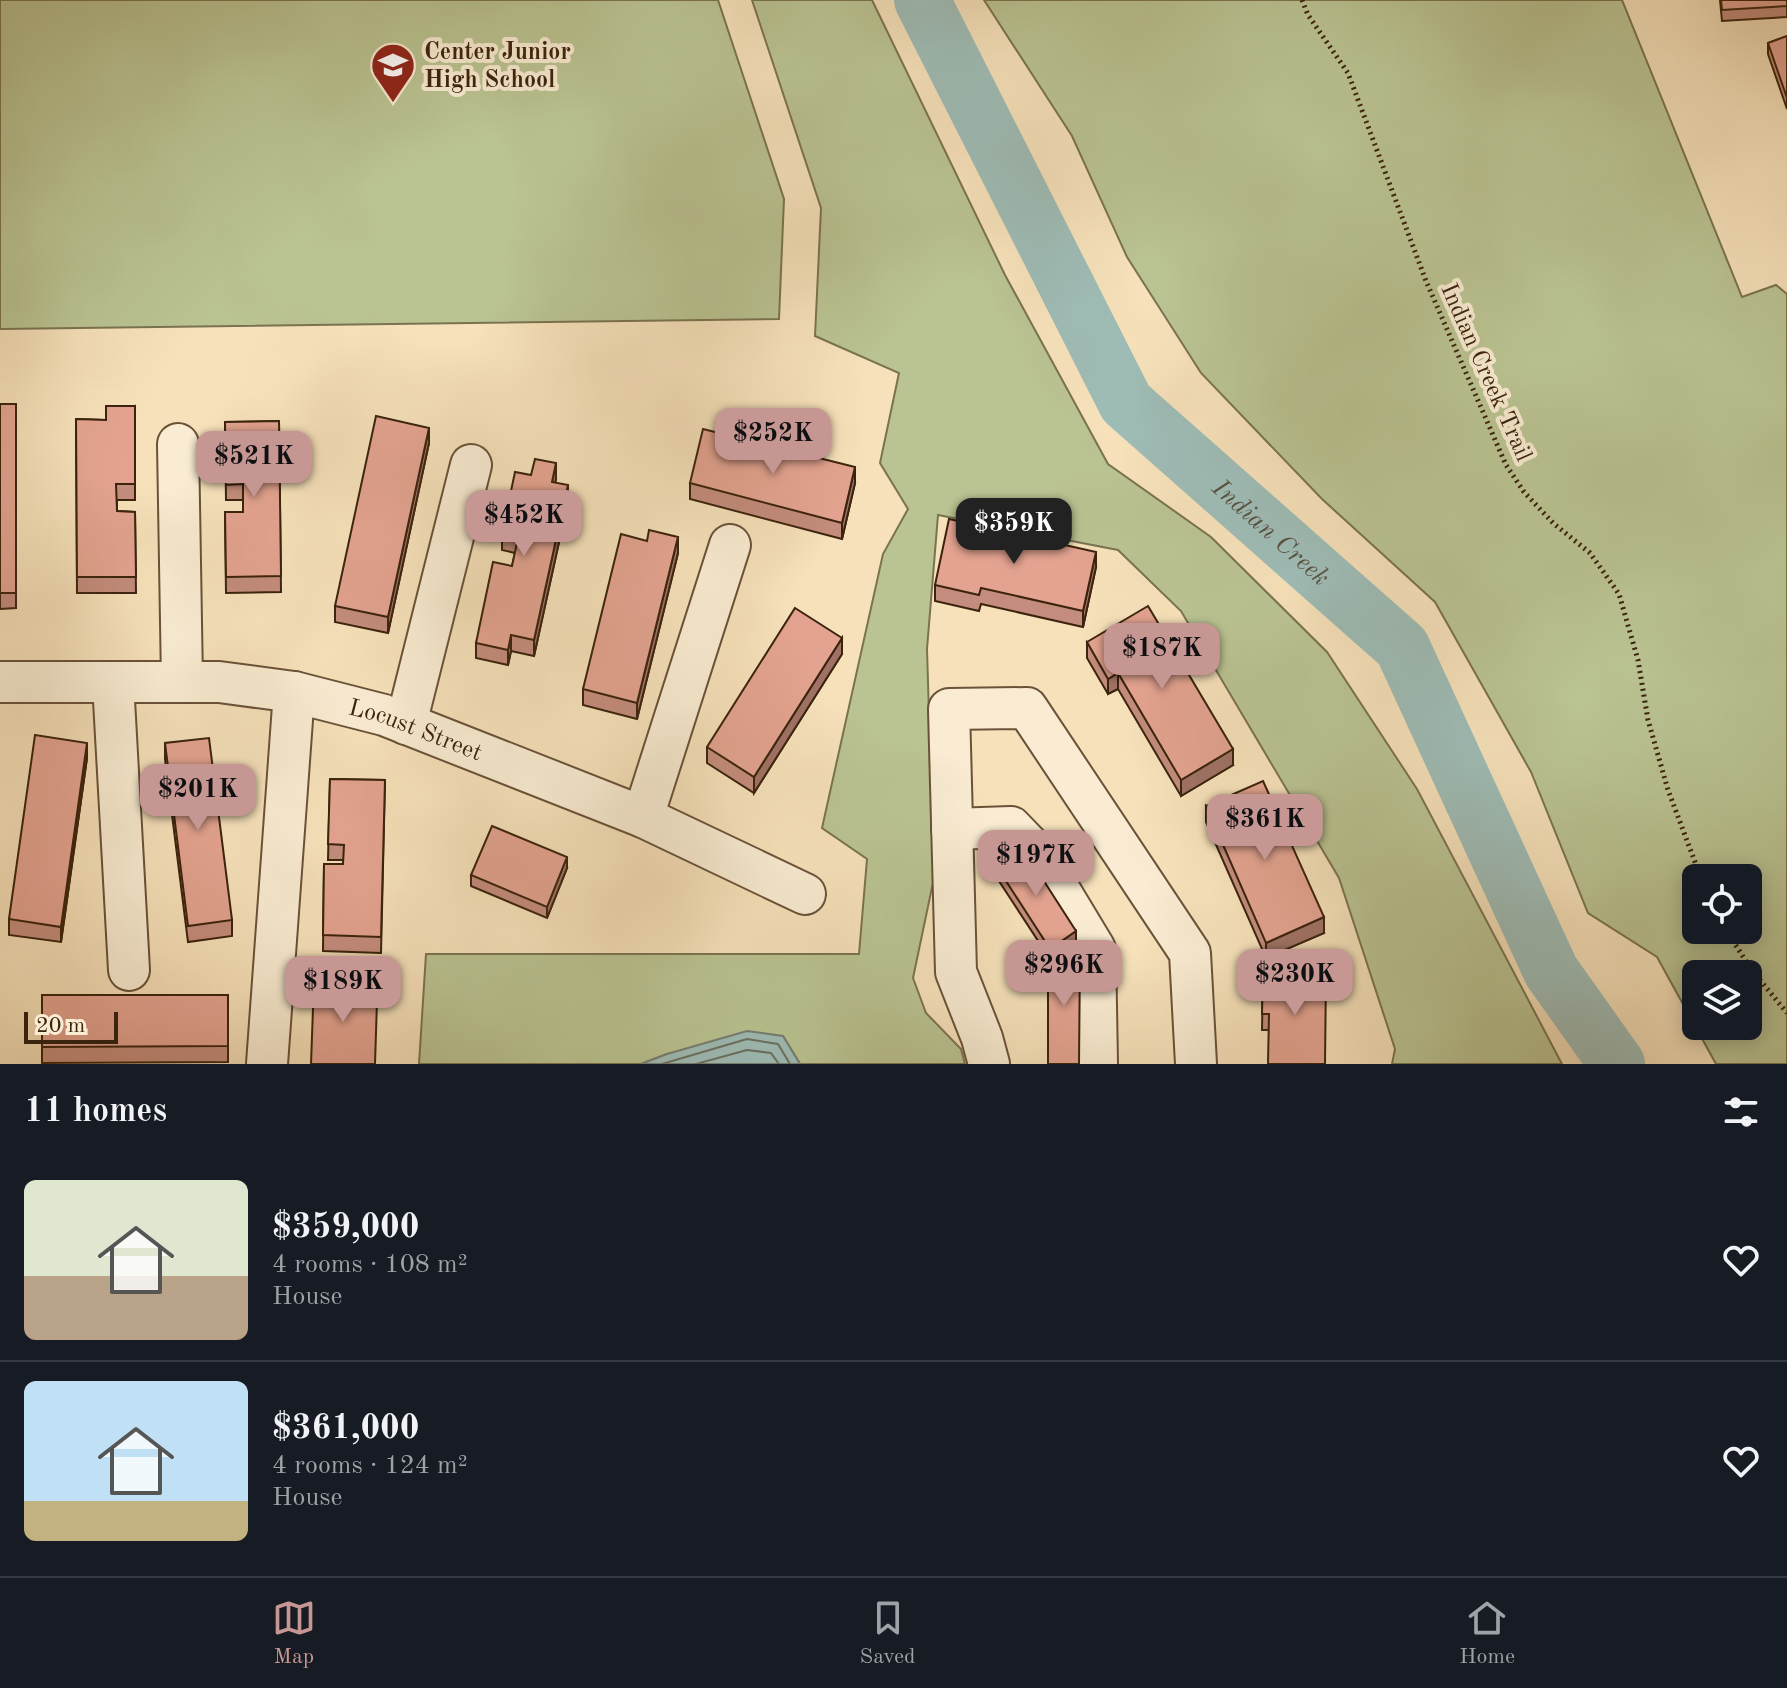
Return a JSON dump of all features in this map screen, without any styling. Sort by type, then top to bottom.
[{"type":"street","points":[[178,444],[182,681]]},
{"type":"street","points":[[406,724],[471,465]]},
{"type":"street","points":[[643,817],[730,545]]},
{"type":"street","name":"Locust Street","points":[[0,682],[219,682],[294,692],[384,715],[643,817],[805,894]]},
{"type":"street","points":[[113,682],[129,970]]},
{"type":"street","points":[[267,1064],[294,692]]},
{"type":"street","points":[[989,1064],[956,972],[949,709],[1027,708],[1190,953],[1196,1064]]},
{"type":"street","points":[[952,829],[1011,827],[1039,856],[1095,949],[1097,1064]]},
{"type":"path","name":"Indian Creek Trail","points":[[1302,0],[1308,15],[1348,73],[1426,281],[1506,465],[1524,492],[1553,523],[1590,553],[1619,594],[1638,660],[1648,720],[1668,790],[1696,864]]},
{"type":"path","points":[[1735,944],[1787,1013]]},
{"type":"green space","name":"Center Junior High School","points":[[0,0],[718,0],[784,199],[779,319],[0,329]]},
{"type":"green space","points":[[752,0],[872,0],[1005,275],[1108,464],[1211,537],[1327,652],[1417,789],[1562,1064],[1392,1064],[1395,1049],[1339,878],[1181,611],[1118,550],[938,515],[927,649],[934,878],[913,978],[926,1013],[961,1049],[965,1064],[800,1064],[783,1036],[667,1054],[641,1064],[419,1064],[426,954],[859,954],[867,859],[822,828],[883,554],[908,509],[880,463],[899,373],[815,336],[821,208]]},
{"type":"green space","points":[[984,0],[1622,0],[1742,297],[1776,285],[1787,294],[1787,1064],[1716,1064],[1703,1040],[1762,1040],[1762,960],[1682,960],[1682,1002],[1657,957],[1588,913],[1531,772],[1435,602],[1322,499],[1201,373],[1127,257],[1072,136]]},
{"type":"water","points":[[747,1031],[783,1036],[800,1064],[641,1064],[667,1054]]},
{"type":"building","points":[[1721,0],[1787,0],[1787,6],[1722,10]]},
{"type":"building","points":[[1787,36],[1787,98],[1768,43]]},
{"type":"building","points":[[0,404],[16,404],[16,593],[0,593]]},
{"type":"building","points":[[106,406],[135,406],[135,484],[116,484],[117,511],[135,512],[136,577],[77,577],[76,419],[106,420]]},
{"type":"building","points":[[376,416],[429,428],[388,617],[335,606]]},
{"type":"building","points":[[279,421],[281,576],[226,577],[225,512],[243,512],[243,484],[226,485],[225,422]]},
{"type":"building","points":[[703,429],[855,467],[842,523],[690,483]]},
{"type":"building","points":[[535,459],[556,463],[552,482],[568,485],[534,640],[511,635],[508,650],[476,643],[493,562],[512,566],[518,538],[502,534],[515,472],[531,475]]},
{"type":"building","points":[[949,519],[1096,552],[1083,611],[981,588],[979,595],[935,585]]},
{"type":"building","points":[[649,530],[678,537],[637,703],[583,689],[621,534],[647,541]]},
{"type":"building","points":[[1148,606],[1233,749],[1181,780],[1118,673],[1108,679],[1087,642]]},
{"type":"building","points":[[795,608],[842,638],[754,777],[707,747]]},
{"type":"building","points":[[35,735],[87,743],[61,927],[9,919]]},
{"type":"building","points":[[209,738],[232,920],[188,926],[165,743]]},
{"type":"building","points":[[330,779],[385,780],[381,937],[323,935],[324,864],[343,864],[344,845],[328,844]]},
{"type":"building","points":[[1263,781],[1324,917],[1266,943],[1206,806]]},
{"type":"building","points":[[492,826],[567,857],[547,907],[471,875]]},
{"type":"building","points":[[1022,847],[1076,931],[1050,949],[995,864]]},
{"type":"building","points":[[1048,953],[1080,953],[1079,1064],[1048,1064]]},
{"type":"building","points":[[1263,968],[1284,968],[1284,976],[1326,976],[1325,1064],[1268,1064],[1269,1014],[1262,1014]]},
{"type":"building","points":[[314,980],[361,981],[361,1000],[377,1001],[375,1064],[311,1064]]},
{"type":"building","points":[[42,995],[228,995],[228,1046],[42,1047]]},
{"type":"waterway","name":"Indian Creek","points":[[922,0],[1126,403],[1402,647],[1551,971],[1617,1064]]},
{"type":"place","name":"Center Junior High School","points":[[393,104]]}]
